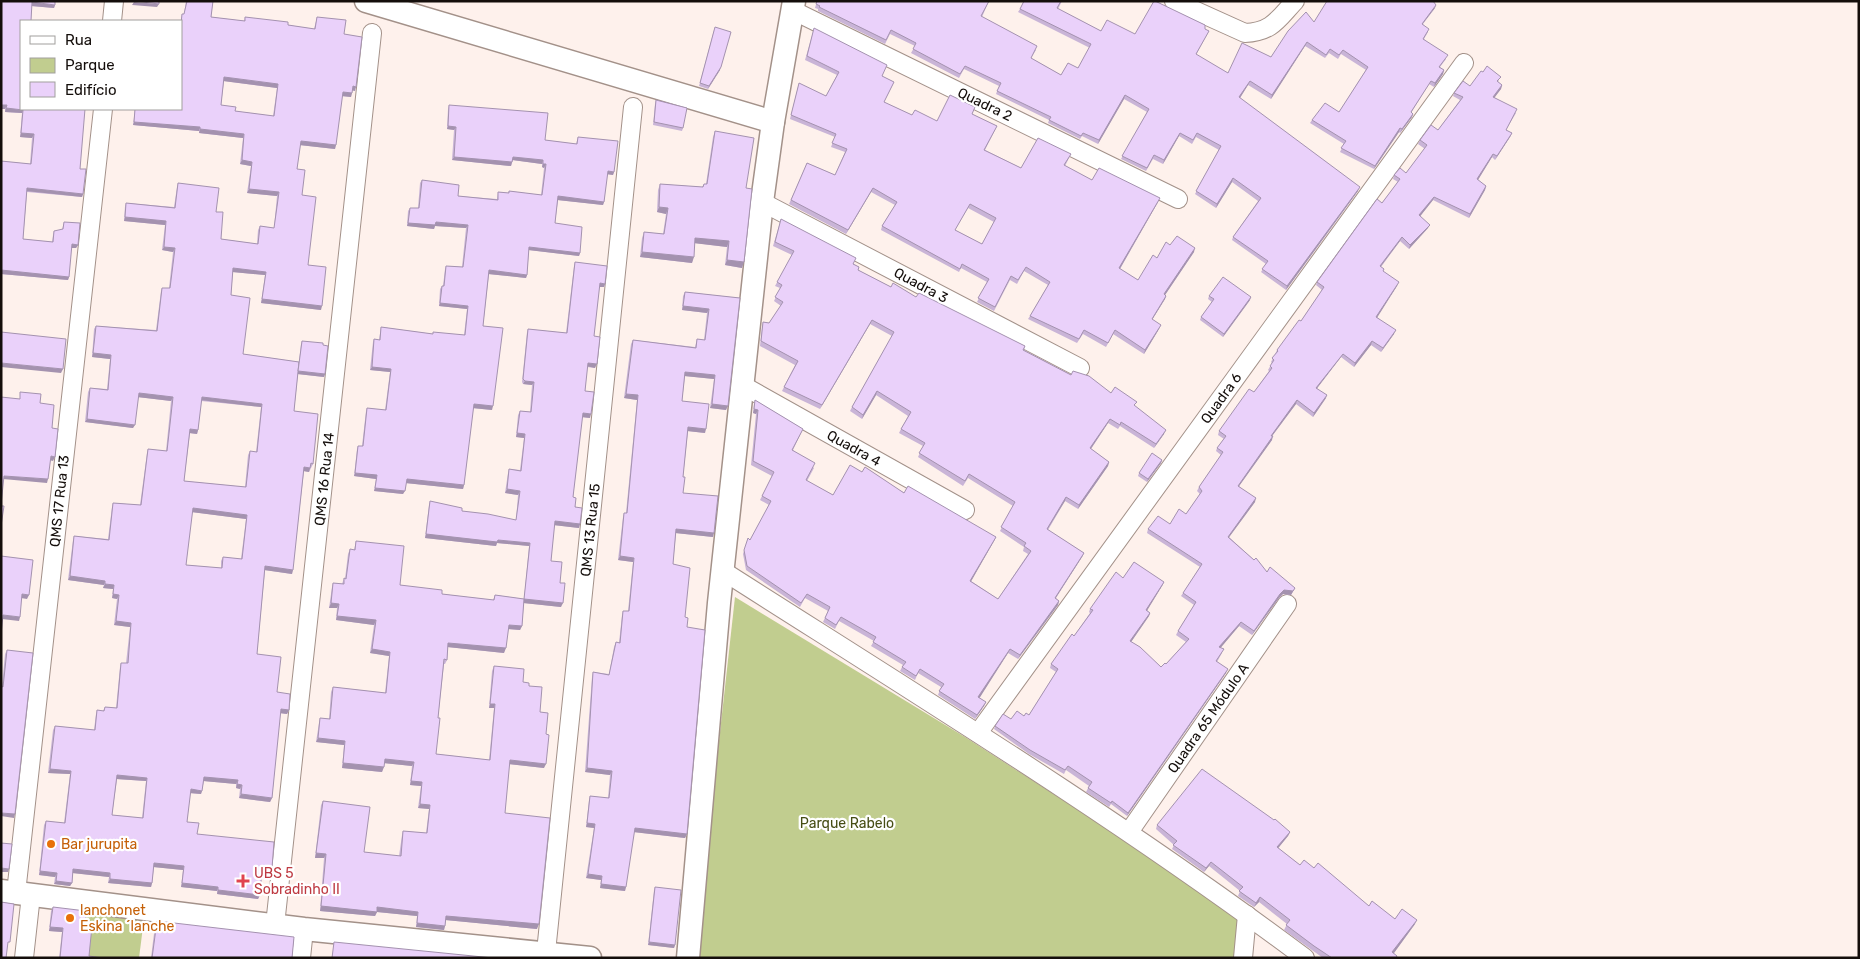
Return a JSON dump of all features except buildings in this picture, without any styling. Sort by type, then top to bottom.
[{"type":"street","points":[[112,20],[114,1]]},
{"type":"street","points":[[366,1],[772,122]]},
{"type":"street","points":[[1174,1],[1245,33],[1267,29],[1295,1]]},
{"type":"street","points":[[688,958],[723,571],[762,202],[772,122],[793,5]]},
{"type":"street","name":"Quadra 2","points":[[793,5],[1178,198]]},
{"type":"street","name":"QMS 16 Rua 14","points":[[275,924],[372,33]]},
{"type":"street","name":"Quadra 6","points":[[978,733],[1464,63]]},
{"type":"street","name":"QMS 13 Rua 15","points":[[553,955],[633,106]]},
{"type":"street","name":"QMS 17 Rua 13","points":[[24,958],[16,893],[102,110]]},
{"type":"street","name":"Quadra 3","points":[[762,202],[1080,368]]},
{"type":"street","name":"Quadra 4","points":[[742,386],[965,510]]},
{"type":"street","points":[[723,571],[1130,832],[1305,958]]},
{"type":"street","name":"Quadra 65 Módulo A","points":[[1130,832],[1287,604]]},
{"type":"street","points":[[16,893],[304,928],[590,958]]},
{"type":"street","points":[[1243,958],[1247,915]]},
{"type":"street","points":[[301,958],[304,928]]},
{"type":"green space","name":"Parque Rabelo","points":[[735,597],[965,737],[1243,916],[1239,958],[695,958]]},
{"type":"green space","points":[[78,911],[144,919],[139,958],[73,958]]},
{"type":"place","name":"Bar jurupita","points":[[51,844]]},
{"type":"place","name":"UBS 5 Sobradinho II","points":[[243,881]]},
{"type":"place","name":"lanchonet Eskina ´lanche","points":[[70,918]]}]
